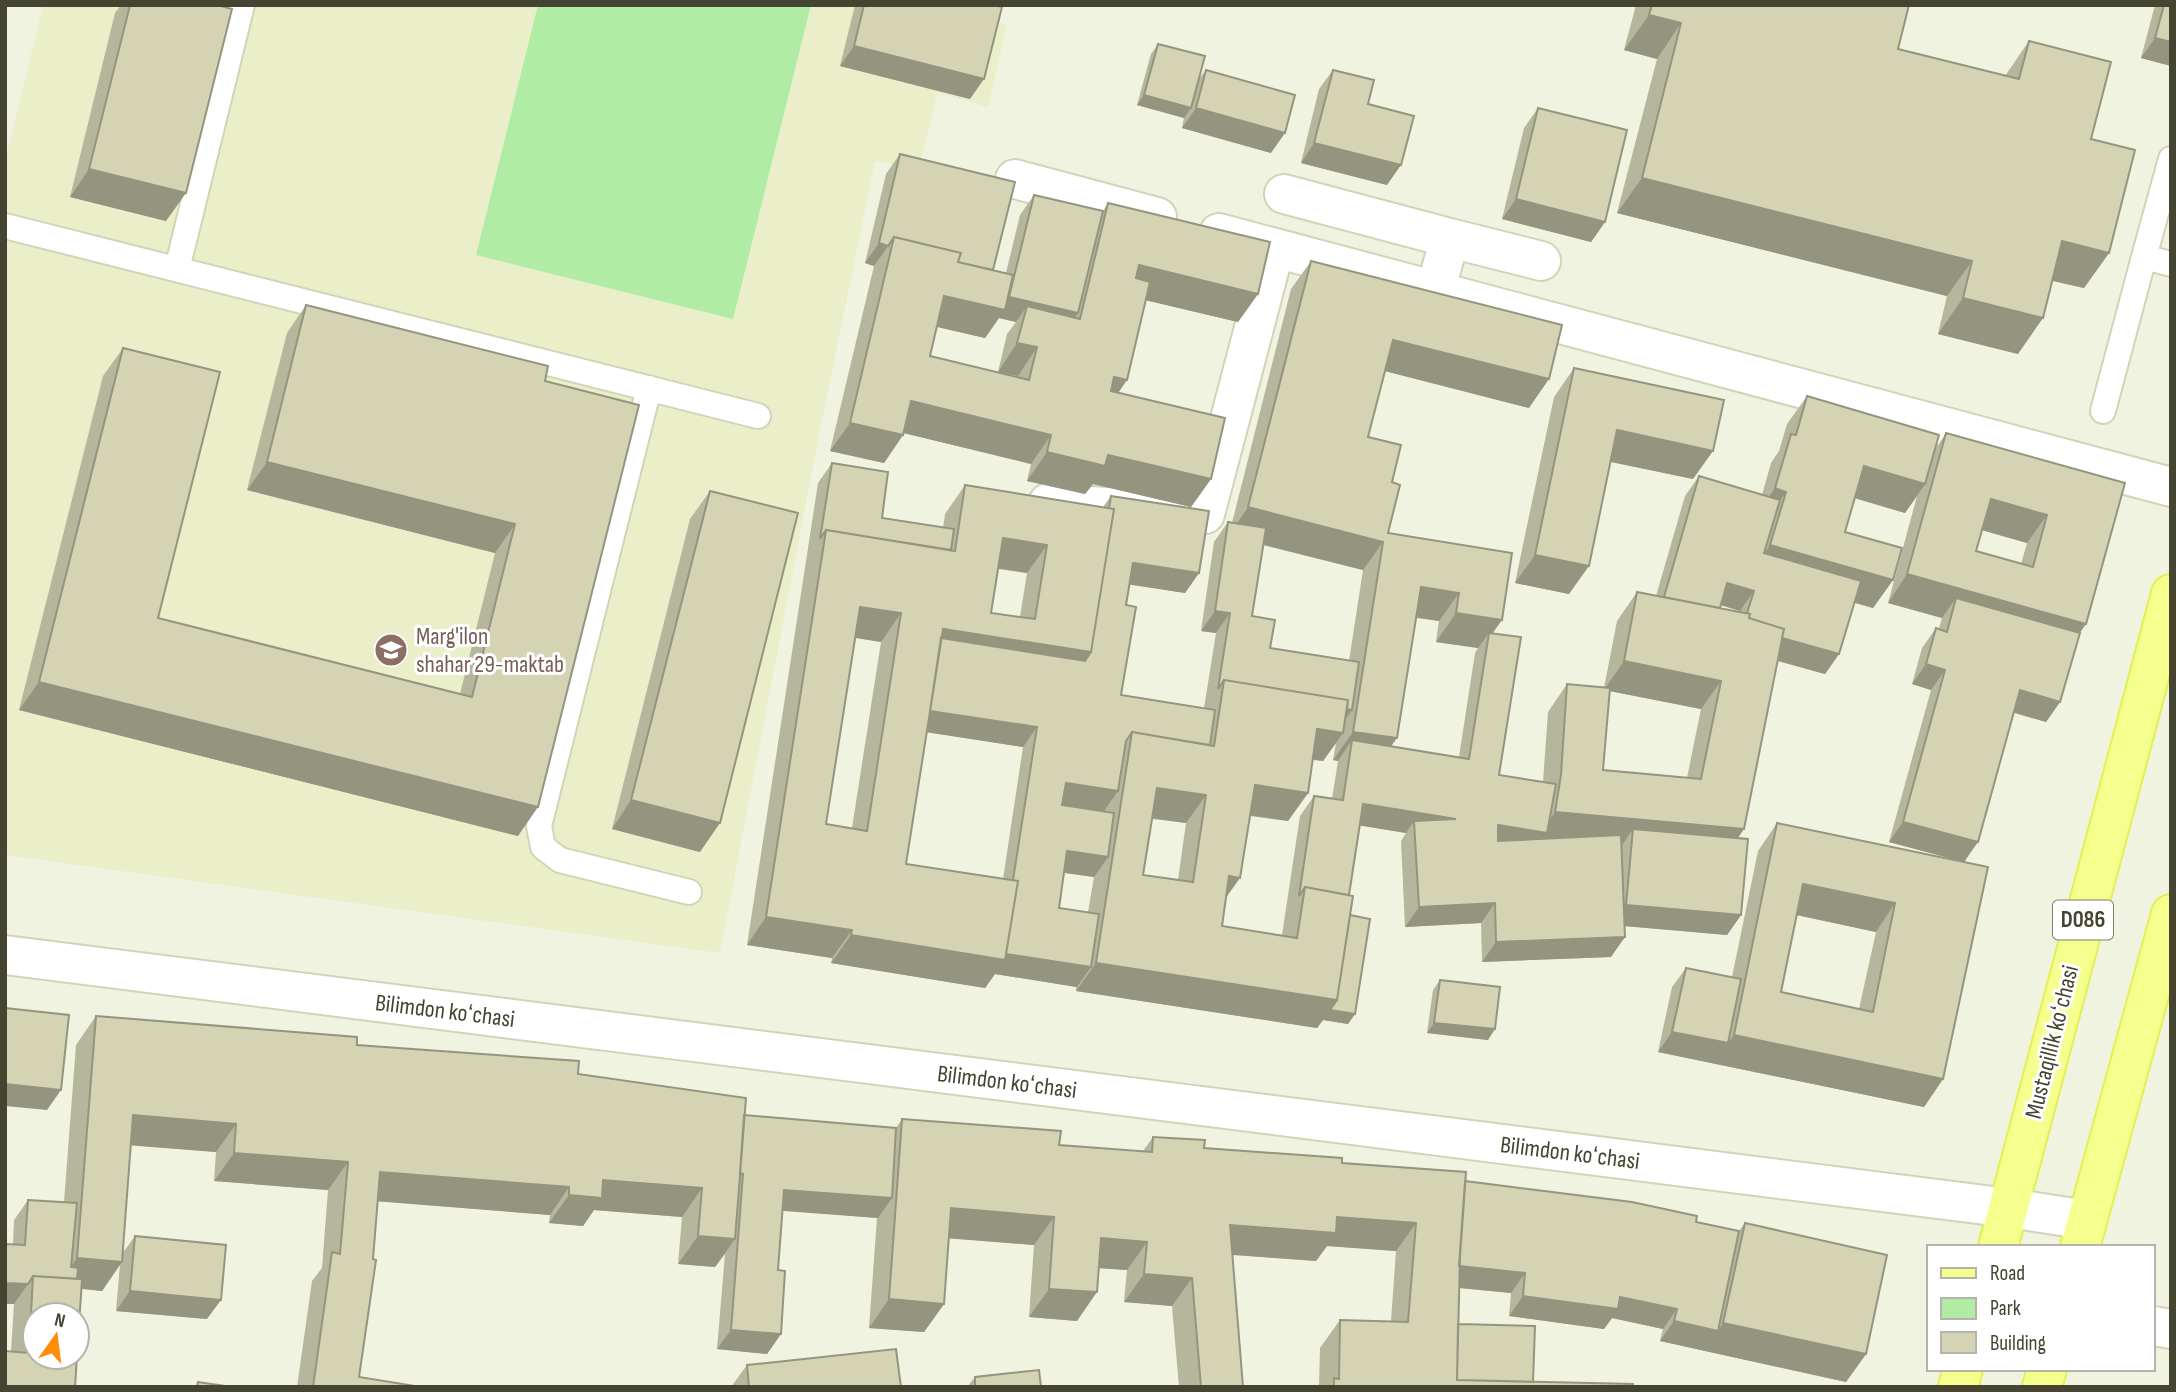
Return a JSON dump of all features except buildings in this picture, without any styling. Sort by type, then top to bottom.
[{"type":"main road","name":"Mustaqillik koʻchasi","points":[[1999,1245],[2171,594]]},
{"type":"main road","points":[[2084,1234],[2171,914]]},
{"type":"street","points":[[1015,179],[2171,487]]},
{"type":"street","points":[[1284,194],[1541,261]]},
{"type":"street","points":[[1435,291],[1450,238]]},
{"type":"street","points":[[1016,500],[1205,514],[1275,248]]},
{"type":"street","name":"Bilimdon koʻchasi","points":[[5,956],[2009,1208],[2084,1234]]},
{"type":"lane","points":[[177,269],[242,5]]},
{"type":"lane","points":[[2103,411],[2171,159]]},
{"type":"lane","points":[[5,226],[758,416]]},
{"type":"lane","points":[[2144,257],[2171,264]]},
{"type":"lane","points":[[649,388],[539,826],[542,847],[560,860],[689,892]]},
{"type":"shaded area","name":"Marg'ilon shahar 29-maktab","points":[[43,5],[1000,5],[996,23],[1007,25],[988,107],[937,93],[919,169],[875,161],[817,445],[720,953],[5,855],[5,162]]},
{"type":"green space","points":[[538,5],[811,5],[733,319],[476,255]]},
{"type":"place","name":"Marg'ilon shahar 29-maktab","points":[[391,650]]}]
